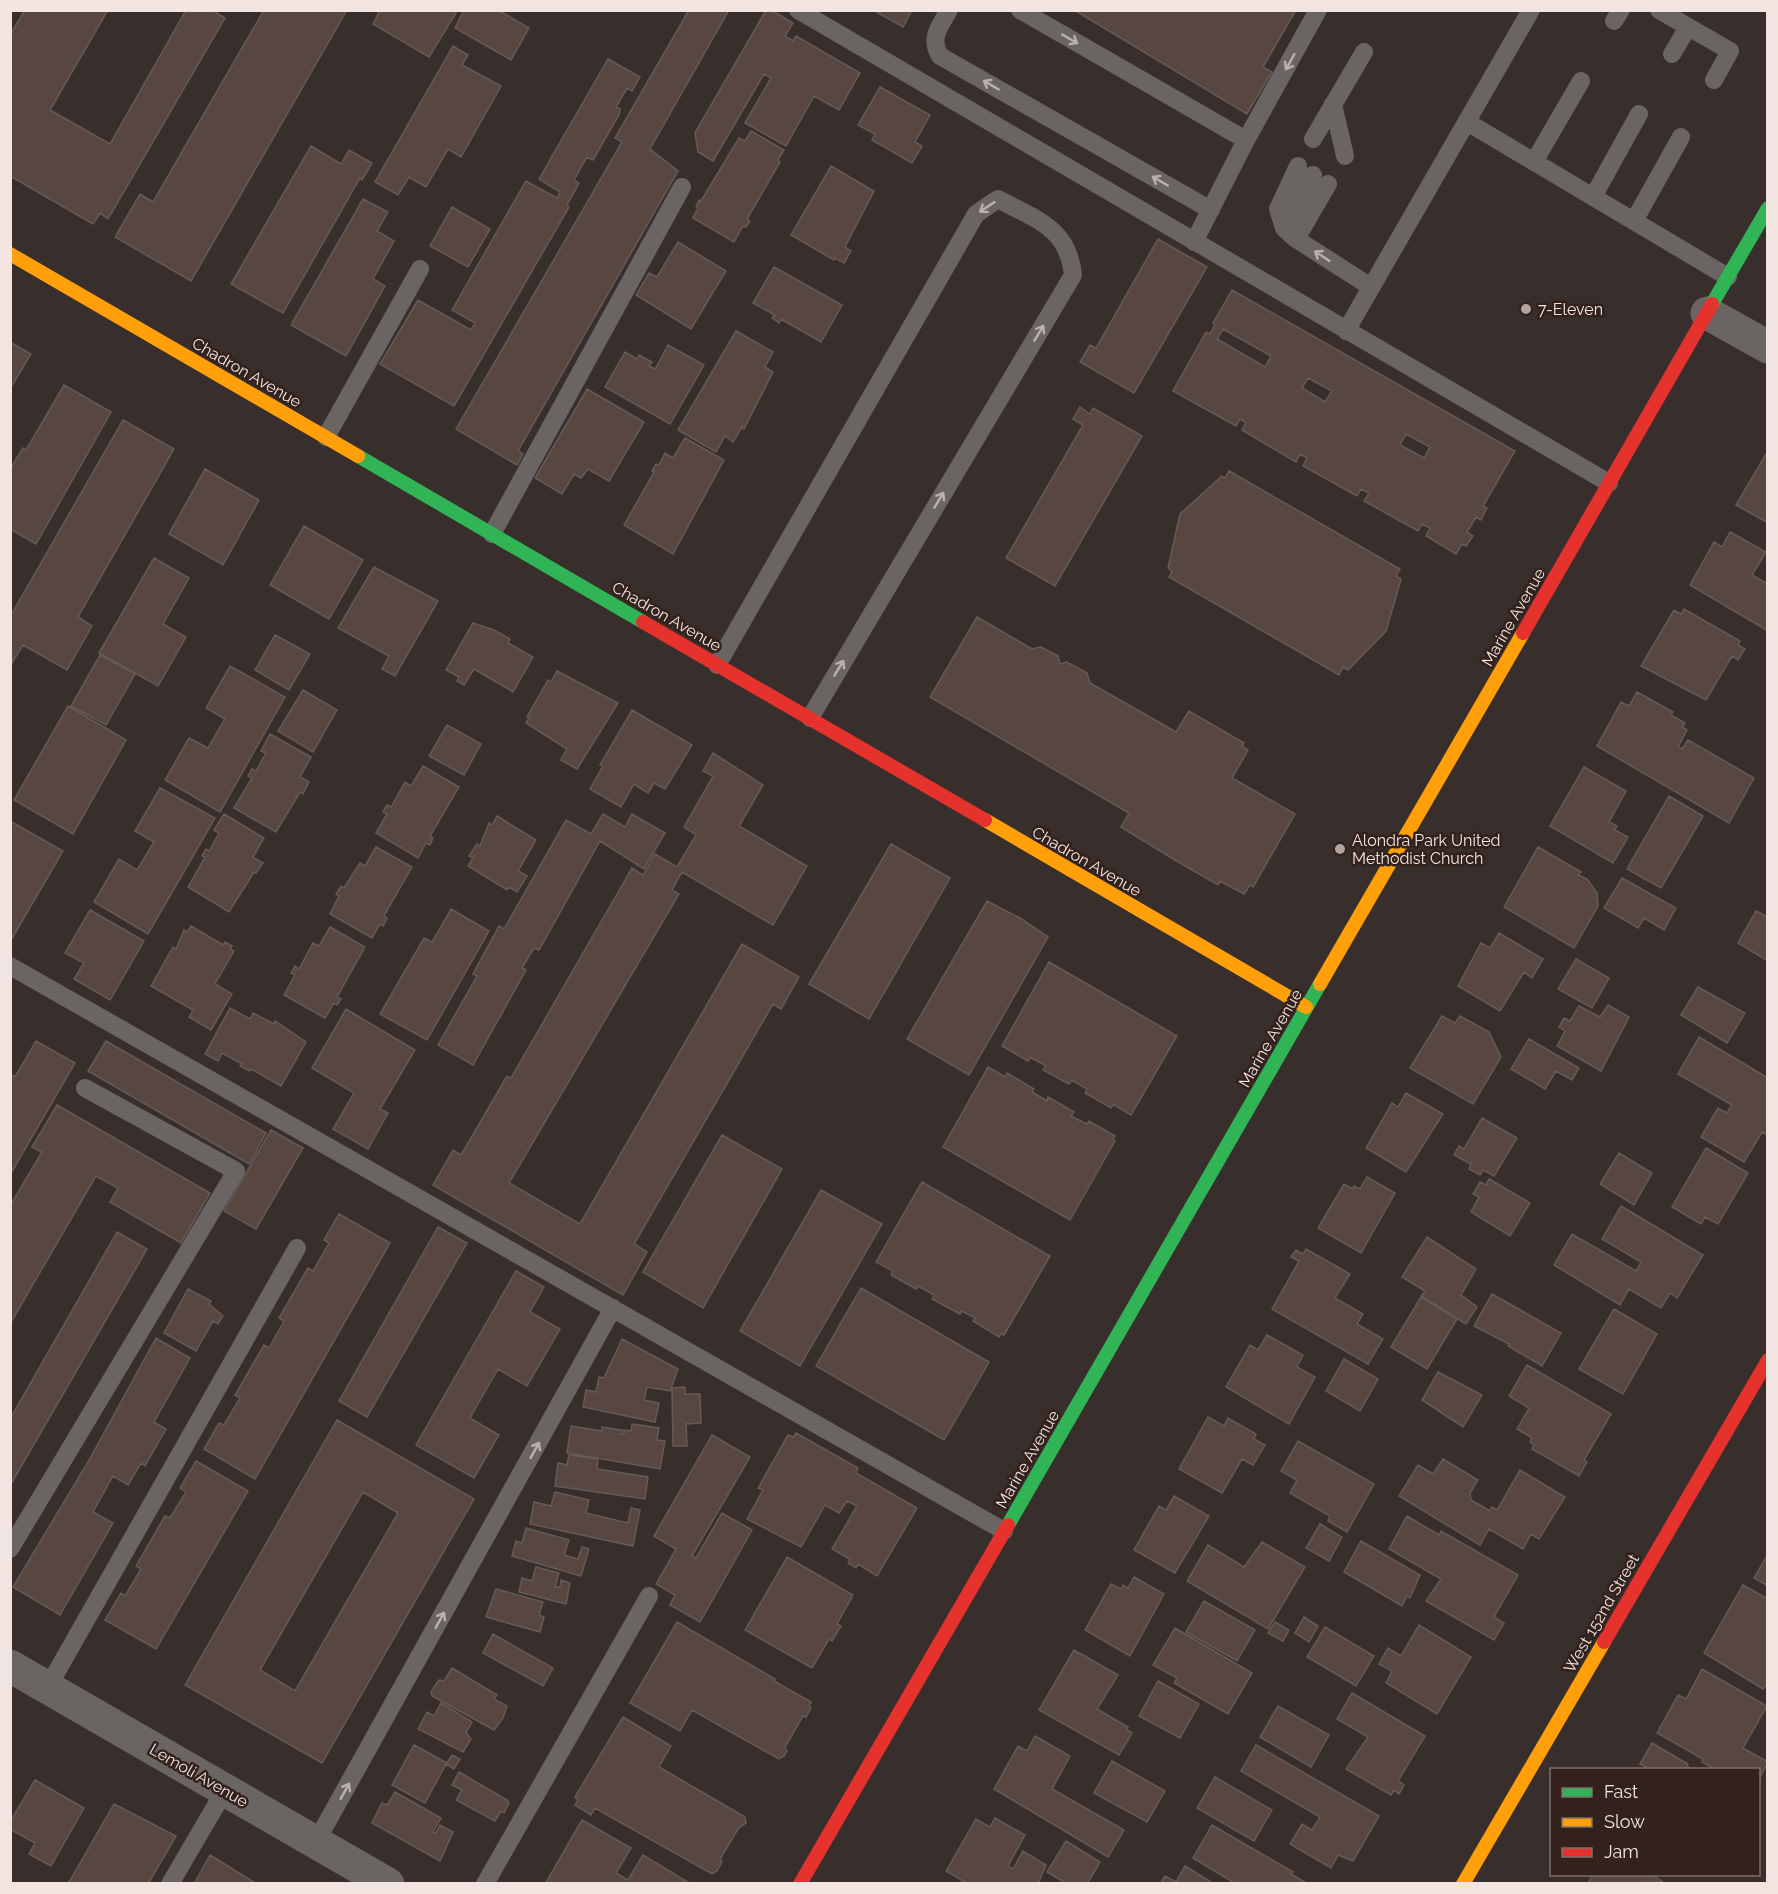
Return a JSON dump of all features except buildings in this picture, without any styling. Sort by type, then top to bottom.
[{"type":"street","name":"Marine Avenue","points":[[800,1884],[1767,208]]},
{"type":"street","name":"Chadron Avenue","points":[[10,254],[1306,1007]]},
{"type":"street","points":[[1707,313],[1767,348]]},
{"type":"street","name":"West 152nd Street","points":[[1463,1884],[1767,1360]]},
{"type":"street","name":"Lemoli Avenue","points":[[10,1666],[388,1884]]},
{"type":"lane","points":[[798,10],[1609,483]]},
{"type":"lane","points":[[949,10],[935,34],[934,46],[940,56],[1211,210]]},
{"type":"lane","points":[[1020,10],[1246,140]]},
{"type":"lane","points":[[1194,242],[1246,140],[1318,10]]},
{"type":"lane","points":[[1346,331],[1532,10]]},
{"type":"lane","points":[[1659,10],[1730,51],[1714,80]]},
{"type":"lane","points":[[1672,54],[1688,27]]},
{"type":"lane","points":[[1334,104],[1340,129],[1329,148],[1334,104],[1364,52]]},
{"type":"lane","points":[[1534,162],[1581,81]]},
{"type":"lane","points":[[1593,197],[1639,114]]},
{"type":"lane","points":[[1467,122],[1728,277]]},
{"type":"lane","points":[[1634,221],[1681,136]]},
{"type":"lane","points":[[1290,233],[1313,175],[1278,209],[1290,233],[1371,287]]},
{"type":"lane","points":[[492,534],[682,187]]},
{"type":"lane","points":[[717,665],[976,214],[998,199],[1056,231],[1071,255],[1072,275],[810,718]]},
{"type":"lane","points":[[326,437],[420,269]]},
{"type":"lane","points":[[10,966],[1004,1531]]},
{"type":"lane","points":[[10,1549],[236,1171],[85,1088]]},
{"type":"lane","points":[[48,1687],[297,1248]]},
{"type":"lane","points":[[316,1842],[613,1308]]},
{"type":"lane","points":[[485,1884],[649,1596]]},
{"type":"lane","points":[[170,1884],[225,1790]]},
{"type":"traffic: fast","points":[[1712,304],[1768,208]]},
{"type":"traffic: fast","points":[[358,456],[643,622]]},
{"type":"traffic: fast","points":[[1008,1525],[1320,984]]},
{"type":"traffic: slow","points":[[10,254],[358,456]]},
{"type":"traffic: slow","points":[[1320,984],[1523,633]]},
{"type":"traffic: slow","points":[[985,820],[1306,1007]]},
{"type":"traffic: slow","points":[[1463,1884],[1604,1642]]},
{"type":"traffic: jam","points":[[1523,633],[1712,304]]},
{"type":"traffic: jam","points":[[643,622],[985,820]]},
{"type":"traffic: jam","points":[[1604,1642],[1768,1360]]},
{"type":"traffic: jam","points":[[800,1884],[1008,1525]]},
{"type":"place","name":"7-Eleven","points":[[1526,309]]},
{"type":"place","name":"Alondra Park United Methodist Church","points":[[1340,849]]}]
